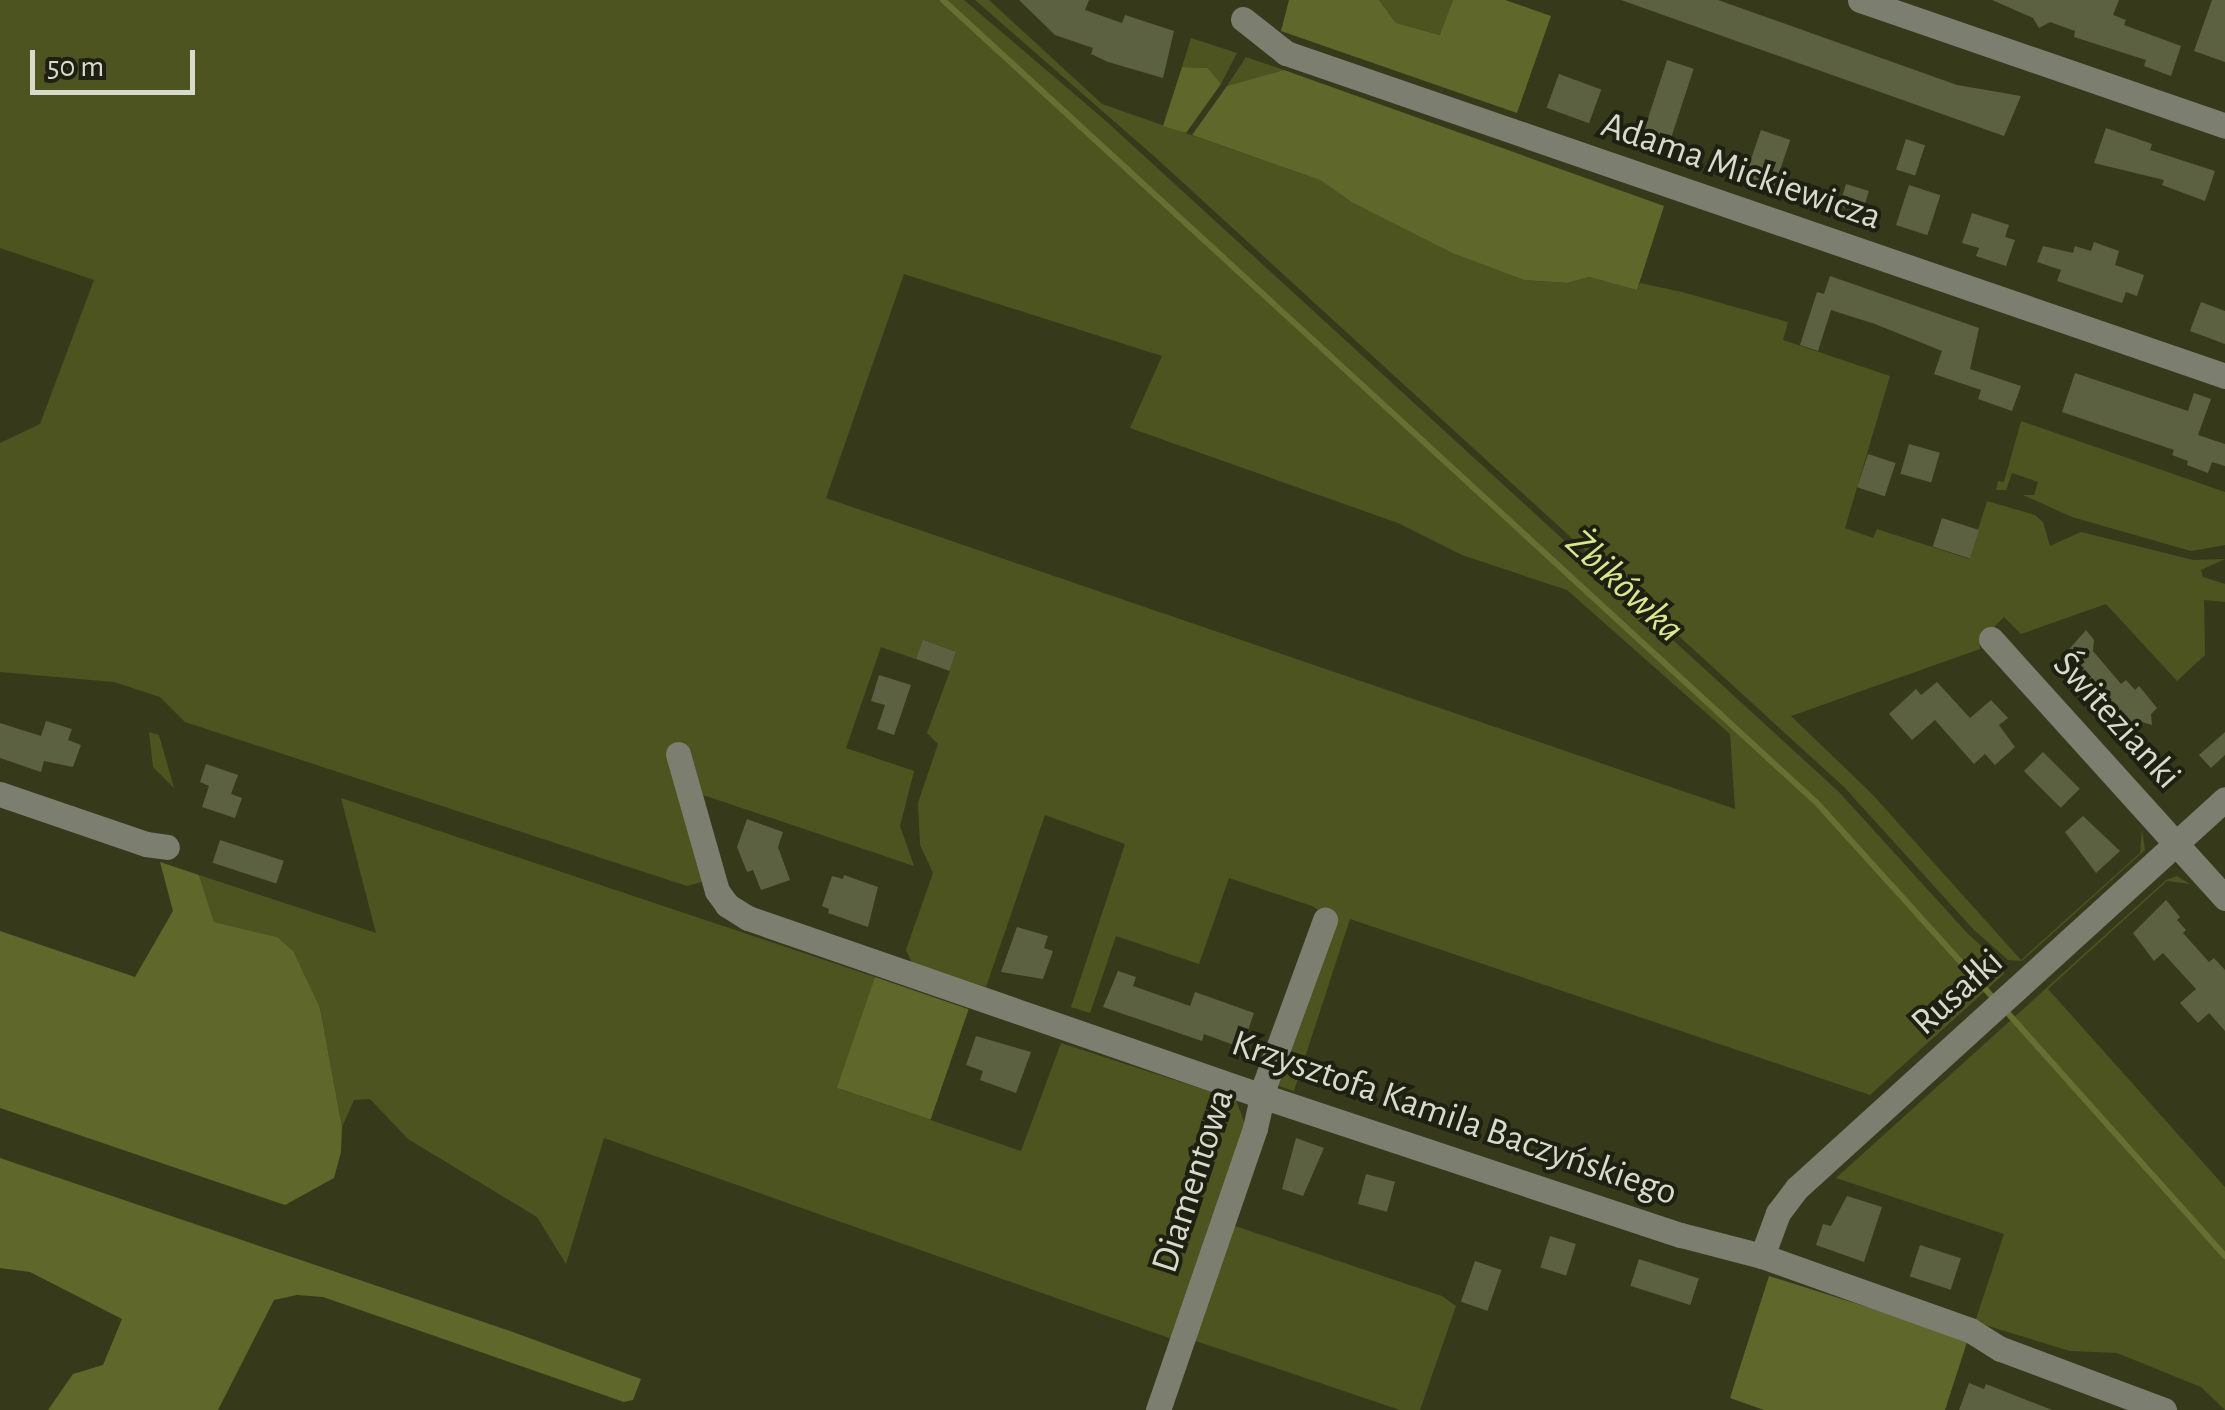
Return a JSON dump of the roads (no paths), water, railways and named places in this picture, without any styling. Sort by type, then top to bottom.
[{"type":"street","points":[[1860,0],[2225,126]]},
{"type":"street","name":"Adama Mickiewicza","points":[[1243,19],[1286,53],[2225,376]]},
{"type":"street","name":"Świtezianki","points":[[1991,638],[2225,898]]},
{"type":"street","name":"Krzysztofa Kamila Baczyńskiego","points":[[678,754],[722,899],[733,910],[1262,1096],[1680,1235],[1762,1256],[1970,1330],[2001,1349],[2164,1410]]},
{"type":"street","points":[[0,794],[167,847]]},
{"type":"street","name":"Rusałki","points":[[1762,1256],[1778,1213],[1797,1188],[2225,799]]},
{"type":"street","name":"Diamentowa","points":[[1158,1410],[1325,920]]},
{"type":"waterway","name":"Żbikówka","points":[[943,0],[1817,803],[1996,1001]]},
{"type":"waterway","name":"Żbikówka","points":[[2005,1010],[2225,1256]]}]
